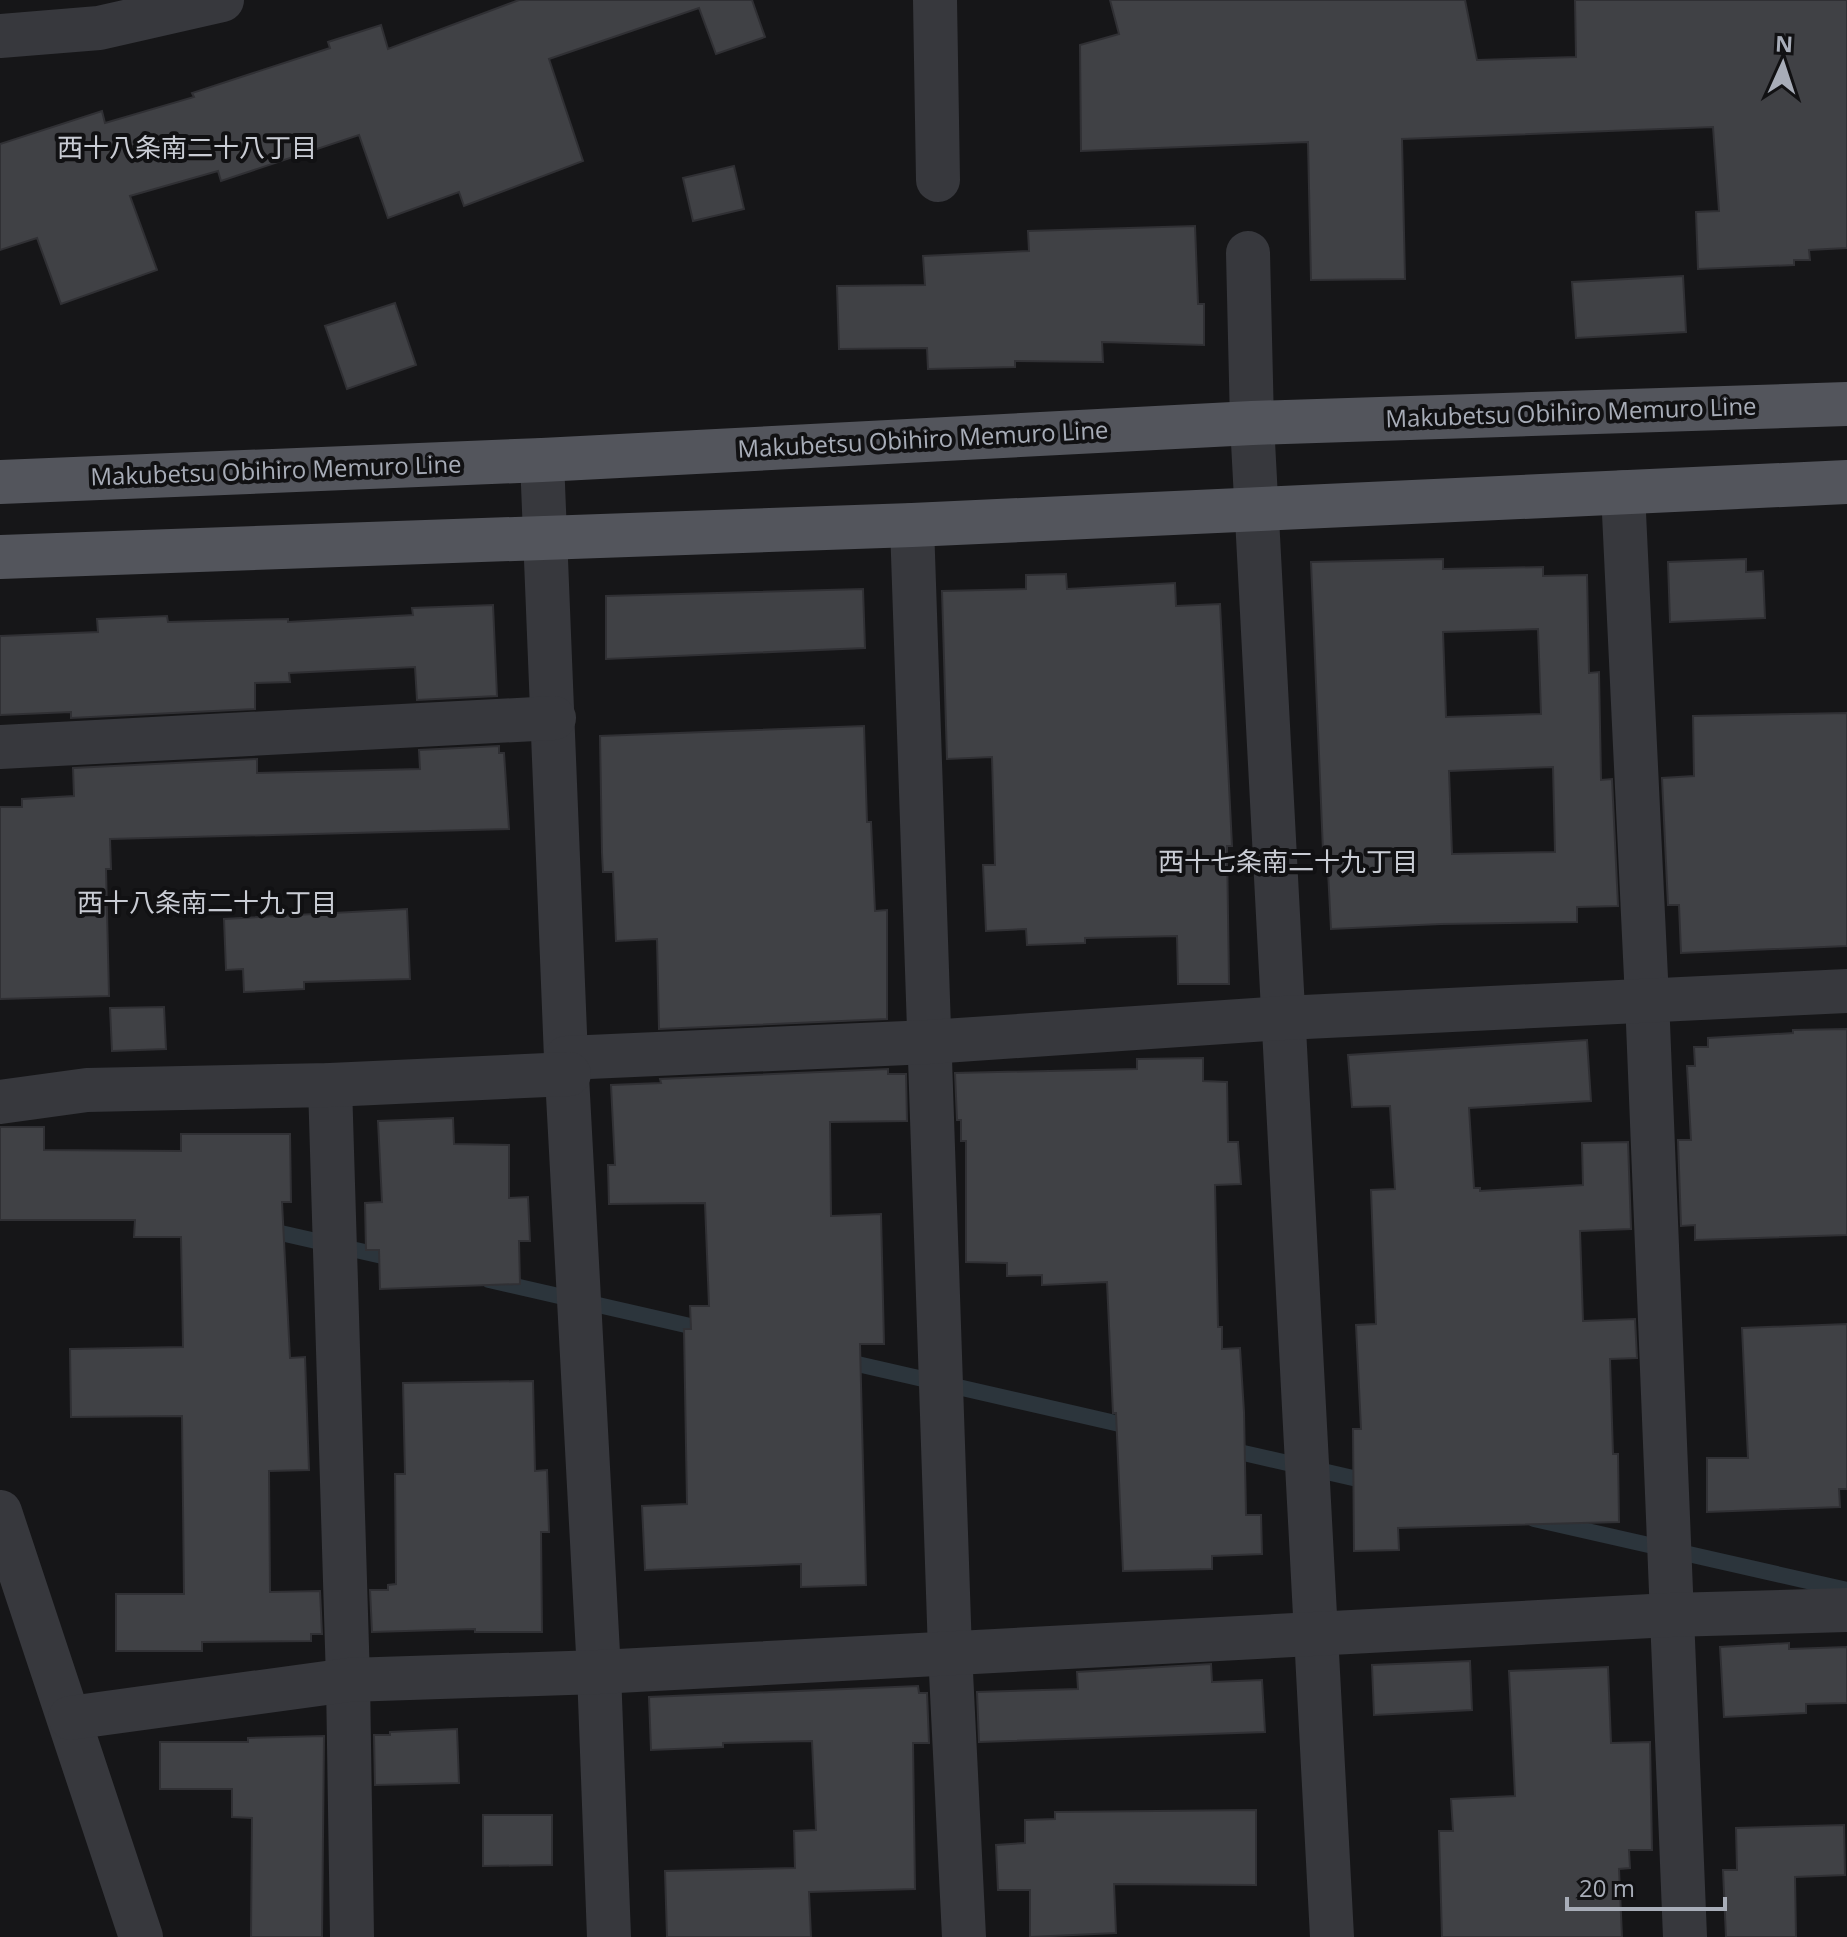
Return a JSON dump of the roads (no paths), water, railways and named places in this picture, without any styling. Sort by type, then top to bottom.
[{"type":"main road","name":"Makubetsu Obihiro Memuro Line","points":[[0,482],[542,460],[1252,423],[1847,404]]},
{"type":"main road","points":[[0,557],[912,525],[1847,482]]},
{"type":"street","points":[[0,36],[99,28],[222,0]]},
{"type":"street","points":[[935,0],[938,180]]},
{"type":"street","points":[[1248,253],[1252,423],[1332,1937]]},
{"type":"street","points":[[542,460],[609,1937]]},
{"type":"street","points":[[1623,492],[1685,1937]]},
{"type":"street","points":[[912,525],[950,1652],[964,1937]]},
{"type":"street","points":[[0,747],[554,718]]},
{"type":"street","points":[[0,1102],[87,1090],[330,1085],[1284,1018],[1847,991]]},
{"type":"street","points":[[330,1085],[348,1680],[352,1937]]},
{"type":"street","points":[[0,1512],[141,1937]]},
{"type":"street","points":[[70,1718],[348,1680],[599,1672],[1670,1615],[1847,1610]]},
{"type":"waterway","points":[[263,1229],[400,1260]]},
{"type":"waterway","points":[[489,1280],[712,1331]]},
{"type":"waterway","points":[[840,1360],[1137,1428]]},
{"type":"waterway","points":[[1226,1449],[1375,1483]]},
{"type":"waterway","points":[[1534,1519],[1847,1590]]},
{"type":"district","name":"西十八条南二十八丁目","points":[[187,148]]},
{"type":"district","name":"西十七条南二十九丁目","points":[[1288,862]]},
{"type":"district","name":"西十八条南二十九丁目","points":[[207,903]]}]
